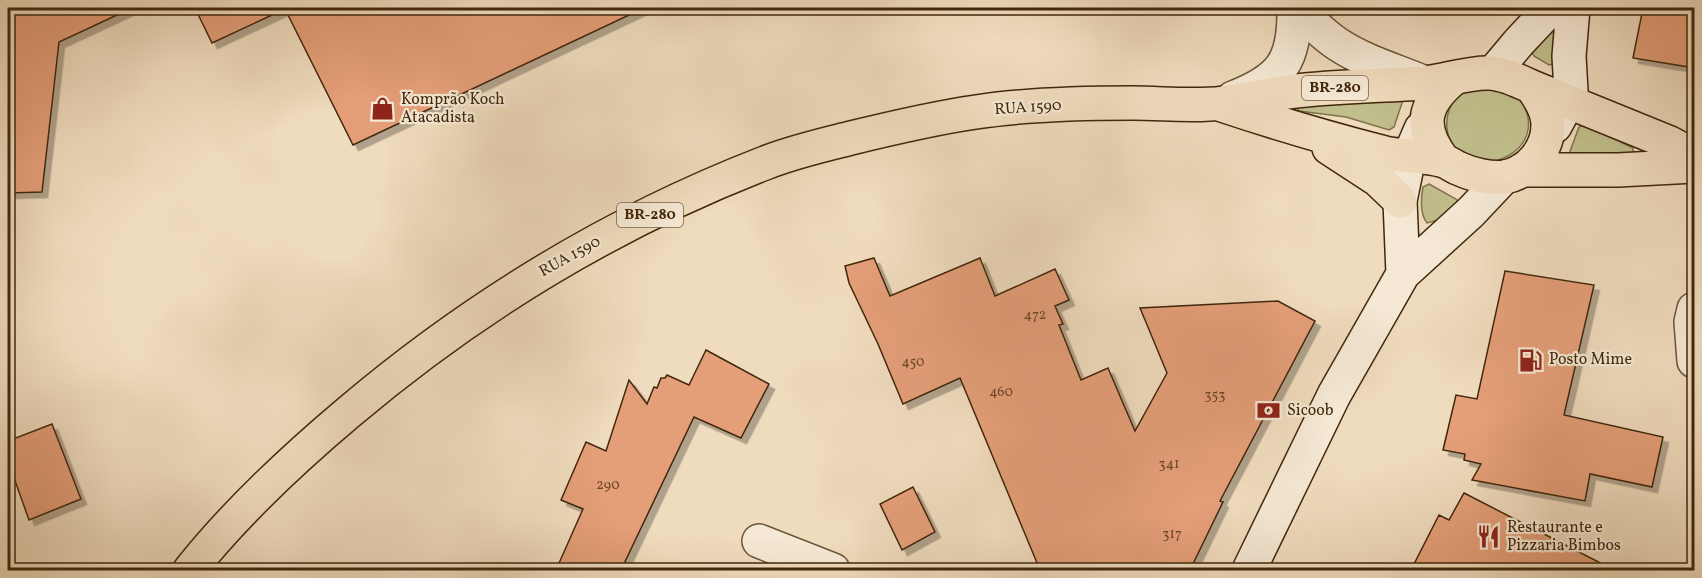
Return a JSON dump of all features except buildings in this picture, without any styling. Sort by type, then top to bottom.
[{"type":"highway","points":[[1695,156],[1670,143],[1517,79],[1493,73],[1473,74],[1436,90],[1427,127],[1432,145],[1443,160],[1460,170],[1483,176],[1695,166]]},
{"type":"highway","points":[[1513,174],[1537,158],[1545,143],[1548,123],[1544,105],[1532,87]]},
{"type":"highway","name":"BR-280","points":[[1217,104],[1298,91],[1436,90]]},
{"type":"highway","name":"RUA 1590","points":[[190,570],[253,500],[314,442],[375,390],[448,334],[559,261],[684,197],[768,161],[909,124],[965,114],[1038,106],[1130,103],[1217,104]]},
{"type":"highway","name":"BR-280","points":[[1217,104],[1305,132],[1388,154],[1443,160]]},
{"type":"highway","points":[[1305,132],[1378,180],[1400,201]]},
{"type":"street","points":[[1295,8],[1340,46],[1436,90],[1409,157],[1400,201],[1402,274]]},
{"type":"street","points":[[1217,104],[1256,89],[1274,78],[1283,66],[1292,41],[1295,8]]},
{"type":"street","points":[[1493,73],[1518,42],[1555,8],[1569,56],[1572,85],[1568,102],[1545,143]]},
{"type":"street","points":[[1249,570],[1334,395],[1402,274],[1513,174]]},
{"type":"street","points":[[1695,309],[1691,322],[1695,361]]},
{"type":"street","points":[[759,541],[833,570]]},
{"type":"shaded area","points":[[1557,23],[1554,64],[1549,65],[1534,56],[1531,50]]},
{"type":"shaded area","points":[[1490,86],[1519,97],[1527,114],[1528,130],[1522,144],[1516,150],[1503,158],[1486,162],[1456,149],[1448,136],[1447,120],[1452,104],[1461,95],[1471,89]]},
{"type":"shaded area","points":[[1401,100],[1402,103],[1394,127],[1389,130],[1346,117],[1299,111],[1297,108],[1301,102],[1364,103]]},
{"type":"shaded area","points":[[1584,124],[1633,148],[1633,153],[1569,154],[1579,127]]},
{"type":"shaded area","points":[[1429,184],[1459,202],[1442,219],[1427,223],[1422,211],[1422,201],[1423,187]]},
{"type":"place","name":"Komprão Koch Atacadista","points":[[383,109]]},
{"type":"place","name":"Posto Mime","points":[[1531,360]]},
{"type":"place","name":"Sicoob","points":[[1269,411]]},
{"type":"place","name":"Restaurante e Pizzaria Bimbos","points":[[1489,537]]}]
